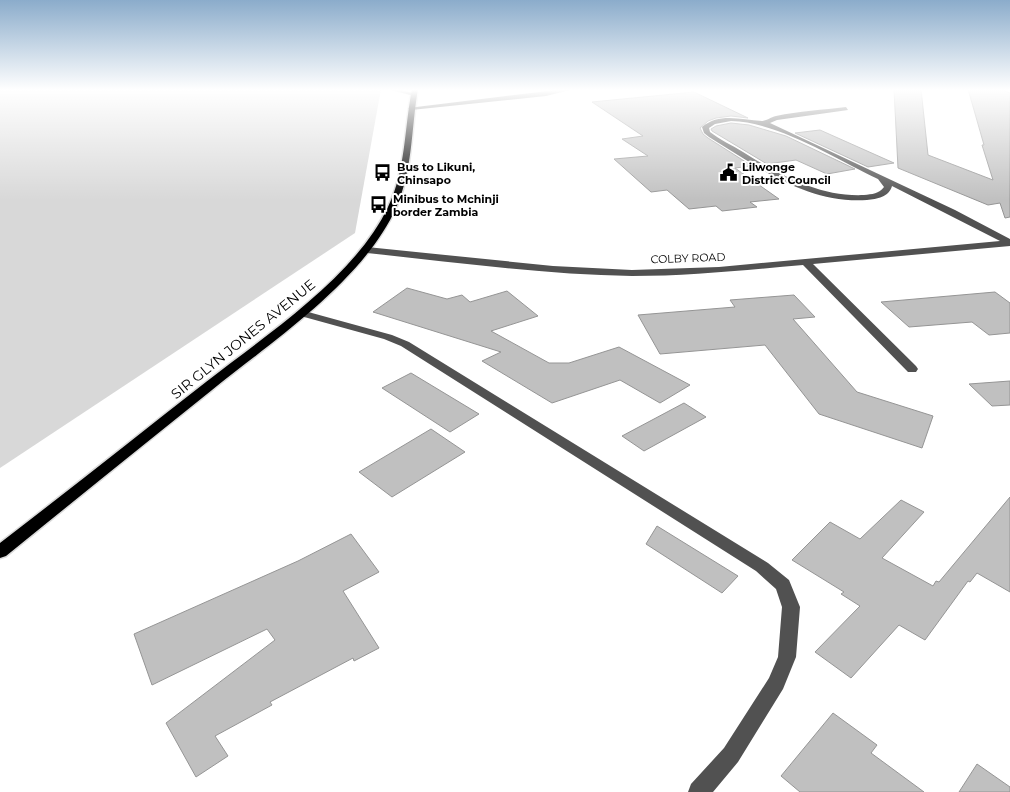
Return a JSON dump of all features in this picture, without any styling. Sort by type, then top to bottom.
[{"type":"main road","name":"SIR GLYN JONES AVENUE","points":[[0,552],[301,313],[343,276],[367,250],[387,219],[399,189],[406,163],[409,126]]},
{"type":"street","points":[[707,126],[705,130],[711,136],[793,182],[819,194],[849,198],[876,196],[883,194],[888,187],[887,183],[880,177]]},
{"type":"street","points":[[772,126],[880,177],[1010,243]]},
{"type":"street","name":"COLBY ROAD","points":[[367,250],[513,266],[596,272],[710,271],[1010,243]]},
{"type":"street","points":[[805,262],[912,369]]},
{"type":"street","points":[[301,313],[388,336],[405,344],[762,566],[783,585],[791,607],[787,657],[776,683],[731,755],[699,792]]},
{"type":"shaded area","points":[[0,126],[374,126],[355,233],[0,468]]},
{"type":"building","points":[[628,126],[702,126],[700,128],[703,134],[752,166],[735,168],[779,199],[750,202],[757,207],[722,211],[716,206],[689,209],[667,190],[651,192],[614,159],[648,156],[622,139],[643,136]]},
{"type":"building","points":[[716,126],[752,126],[786,136],[855,169],[827,174],[796,160],[767,164],[712,131],[711,129]]},
{"type":"building","points":[[896,126],[925,126],[928,155],[993,180],[982,145],[984,145],[979,126],[1010,126],[1010,217],[1005,218],[1000,203],[988,205],[898,168]]},
{"type":"building","points":[[820,130],[894,163],[868,167],[795,133]]},
{"type":"building","points":[[407,288],[447,299],[462,295],[470,302],[507,291],[538,316],[491,331],[549,363],[569,363],[619,347],[690,385],[660,403],[620,380],[552,403],[482,361],[501,352],[373,312]]},
{"type":"building","points":[[995,292],[1010,303],[1010,333],[989,335],[972,322],[909,327],[881,302]]},
{"type":"building","points":[[794,295],[815,317],[793,319],[857,392],[933,416],[922,448],[819,414],[765,345],[660,354],[638,315],[735,307],[730,300]]},
{"type":"building","points":[[411,373],[479,414],[450,432],[382,388]]},
{"type":"building","points":[[1010,381],[1010,405],[992,406],[969,384]]},
{"type":"building","points":[[684,403],[706,417],[644,451],[622,436]]},
{"type":"building","points":[[431,429],[465,452],[392,497],[359,472]]},
{"type":"building","points":[[1010,497],[1010,592],[977,573],[970,582],[968,581],[925,640],[899,625],[851,678],[815,652],[860,606],[841,594],[844,592],[792,560],[830,522],[860,539],[901,500],[924,512],[882,558],[933,586],[936,581],[939,582]]},
{"type":"building","points":[[657,526],[738,576],[722,593],[646,544]]},
{"type":"building","points":[[351,534],[379,572],[343,591],[379,648],[354,661],[353,658],[270,702],[272,705],[215,736],[228,756],[196,777],[166,723],[275,640],[267,629],[152,685],[134,634],[298,561]]},
{"type":"building","points":[[833,713],[877,745],[871,753],[924,792],[800,792],[781,776]]},
{"type":"building","points":[[977,764],[1010,787],[1010,792],[959,792]]},
{"type":"place","name":"Bus to Likuni, Chinsapo","points":[[383,173]]},
{"type":"place","name":"Lilwonge District Council","points":[[728,173]]},
{"type":"place","name":"Minibus to Mchinji border Zambia","points":[[379,205]]}]
